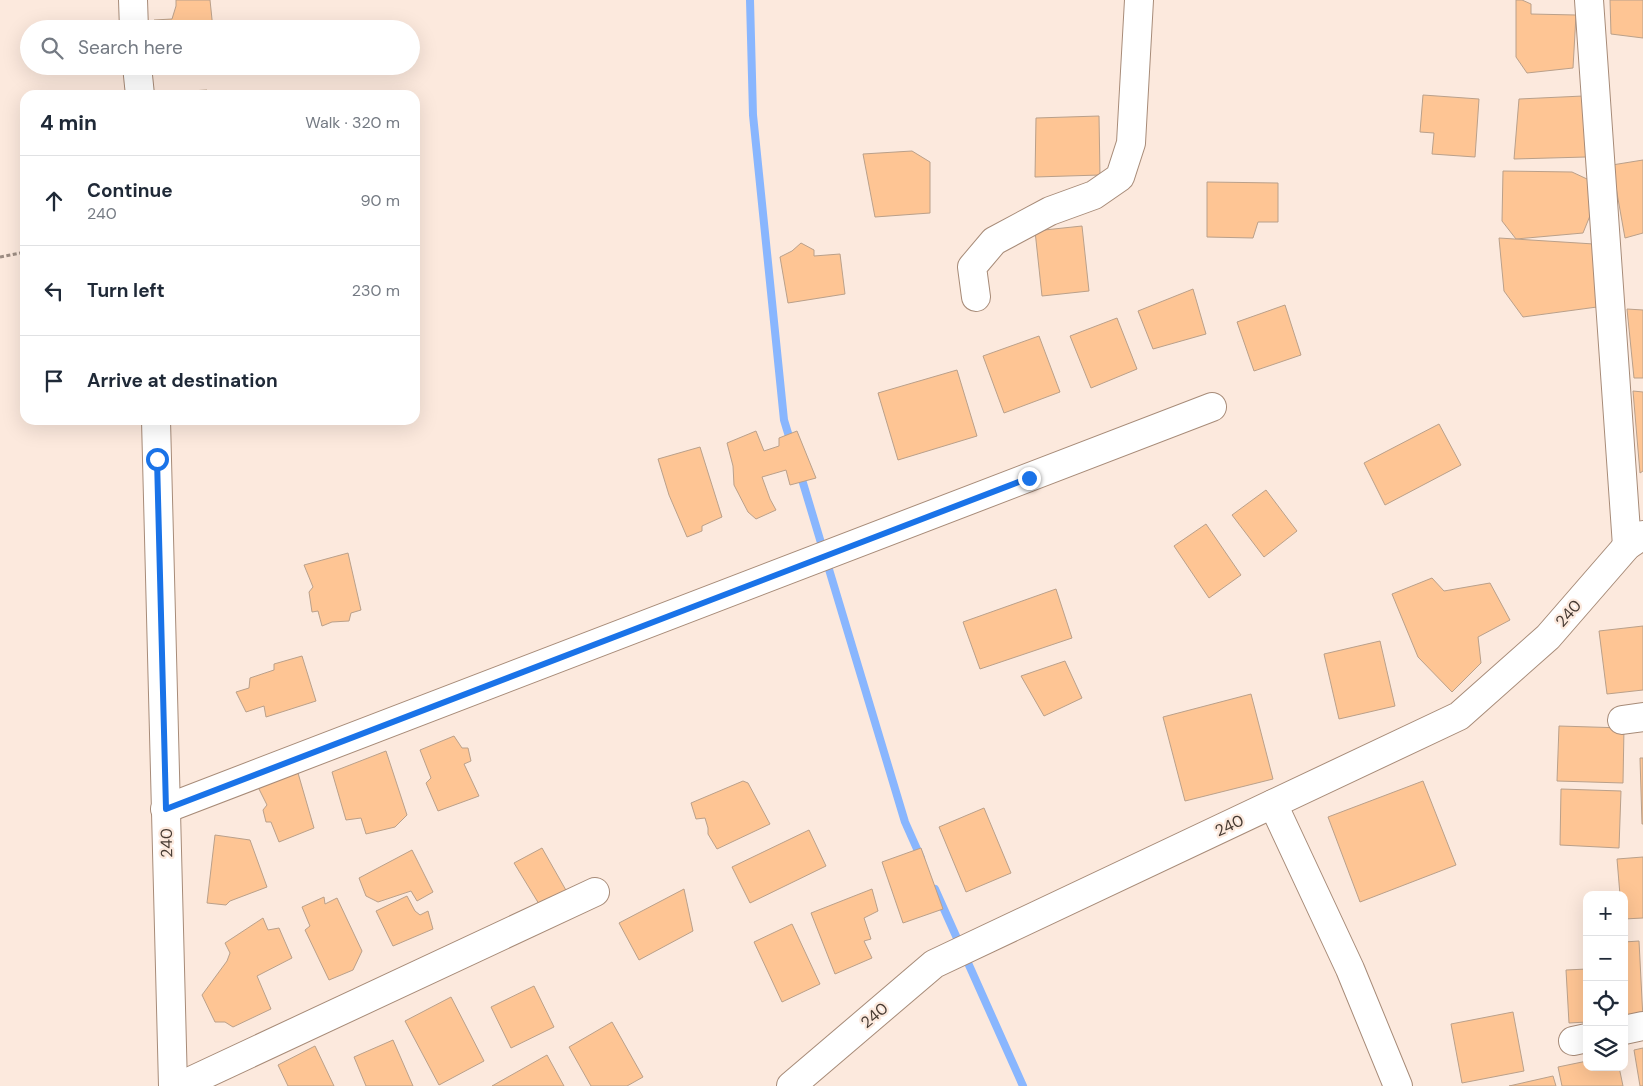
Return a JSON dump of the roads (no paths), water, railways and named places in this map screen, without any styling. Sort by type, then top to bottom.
[{"type":"street","points":[[133,0],[134,20]]},
{"type":"street","points":[[976,297],[972,267],[994,241],[1050,211],[1094,195],[1120,177],[1131,143],[1139,0]]},
{"type":"street","points":[[1589,0],[1635,541]]},
{"type":"street","points":[[138,75],[139,90]]},
{"type":"street","points":[[166,809],[1212,407]]},
{"type":"street","name":"240","points":[[156,425],[173,1086]]},
{"type":"street","name":"240","points":[[791,1086],[934,964],[1459,716],[1548,637],[1635,541]]},
{"type":"street","points":[[1273,804],[1350,969],[1398,1086]]},
{"type":"street","points":[[180,1086],[595,892]]},
{"type":"street","points":[[1628,1029],[1643,1026]]},
{"type":"waterway","points":[[750,0],[753,115],[784,420],[791,443]]},
{"type":"waterway","points":[[800,473],[905,822],[921,858]]},
{"type":"waterway","points":[[935,889],[1023,1086]]}]
